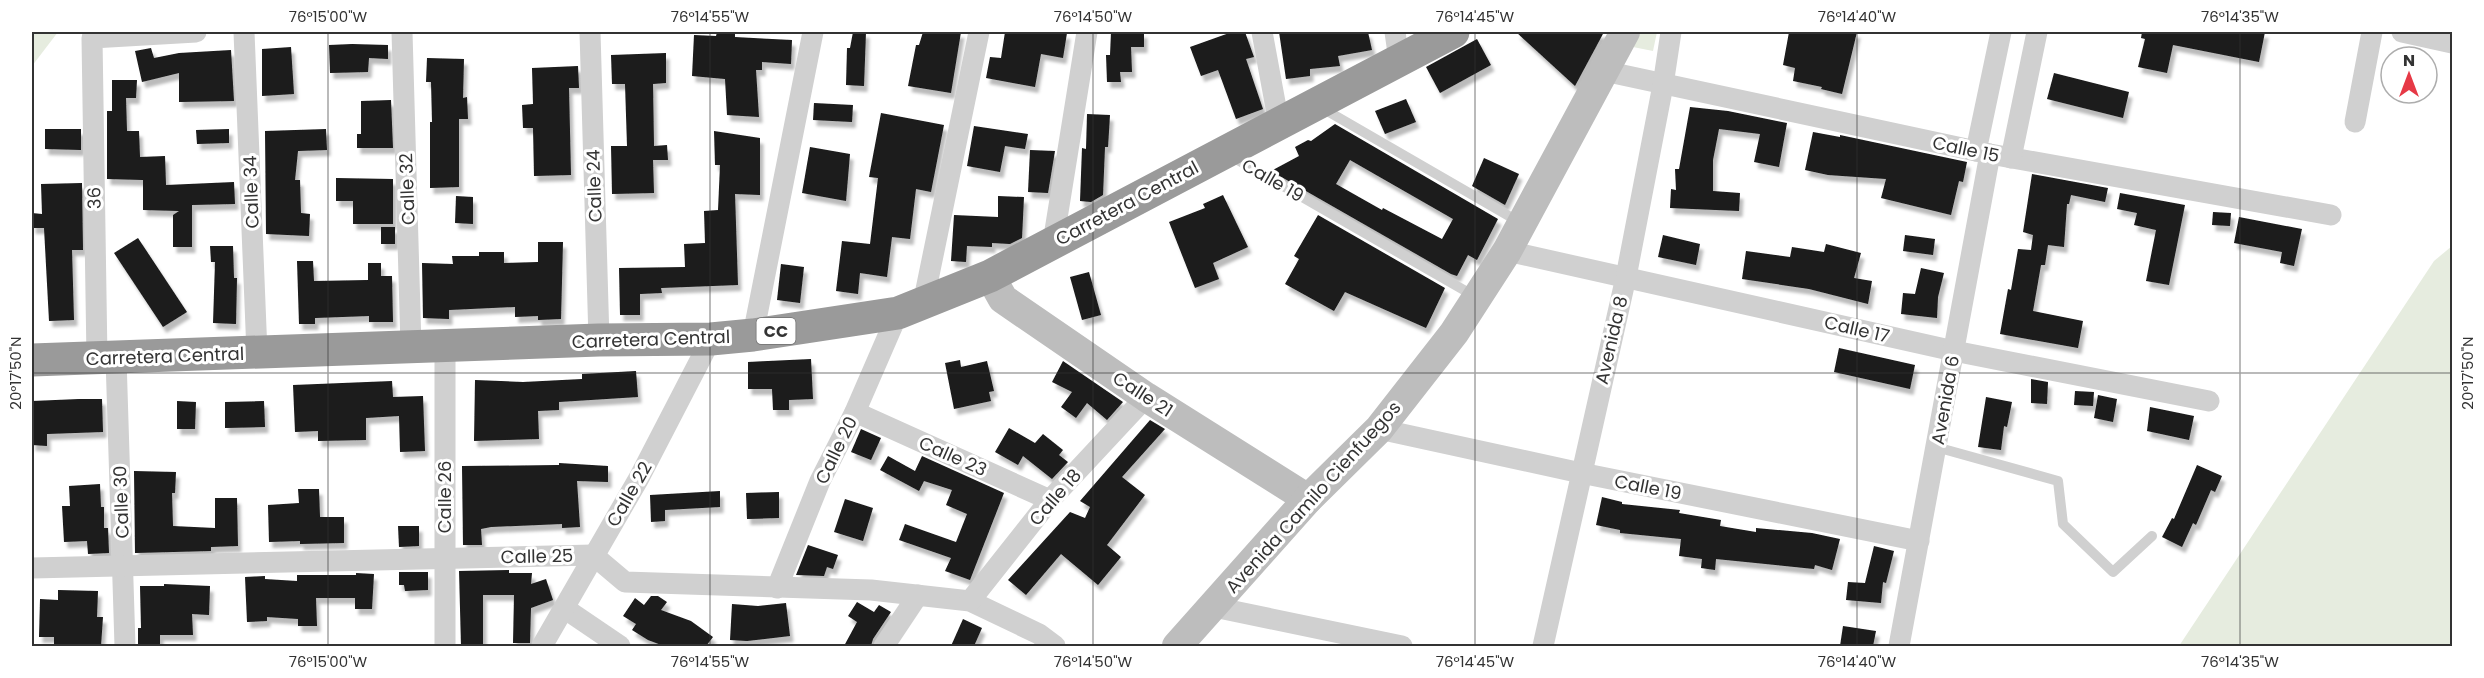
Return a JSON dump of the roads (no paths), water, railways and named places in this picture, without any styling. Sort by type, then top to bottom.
[{"type":"highway","name":"Carretera Central","points":[[32,360],[599,340],[711,339],[753,335],[911,309],[990,276],[1317,104],[1397,46],[1453,32]]},
{"type":"main road","name":"Avenida Camilo Cienfuegos","points":[[1177,646],[1308,499],[1379,429],[1454,333],[1507,251],[1625,32]]},
{"type":"main road","name":"Calle 21","points":[[990,276],[1003,299],[1146,397],[1308,499]]},
{"type":"street","name":"36","points":[[106,358],[92,38],[196,32]]},
{"type":"street","name":"Calle 34","points":[[244,32],[257,353]]},
{"type":"street","name":"Calle 32","points":[[402,32],[411,347]]},
{"type":"street","name":"Calle 24","points":[[590,32],[599,340]]},
{"type":"street","points":[[753,335],[813,32]]},
{"type":"street","name":"Calle 20","points":[[777,588],[820,481],[911,309],[980,32]]},
{"type":"street","points":[[1053,243],[1087,32]]},
{"type":"street","points":[[1262,32],[1279,124]]},
{"type":"street","name":"Avenida 8","points":[[1543,646],[1626,277],[1671,32]]},
{"type":"street","name":"Avenida 6","points":[[1899,646],[1954,351],[2001,32]]},
{"type":"street","points":[[2011,158],[2037,32]]},
{"type":"street","points":[[2355,122],[2372,32]]},
{"type":"street","points":[[2402,32],[2452,43]]},
{"type":"street","name":"Calle 15","points":[[1604,71],[1983,153],[2331,215]]},
{"type":"street","name":"Calle 17","points":[[1507,251],[1954,351],[2209,401]]},
{"type":"street","name":"Calle 22","points":[[542,646],[639,478],[711,339]]},
{"type":"street","name":"Calle 26","points":[[444,646],[445,347]]},
{"type":"street","name":"Calle 30","points":[[106,358],[122,567],[125,646]]},
{"type":"street","name":"Calle 18","points":[[970,601],[1050,500],[1146,397]]},
{"type":"street","name":"Calle 23","points":[[855,412],[1050,500]]},
{"type":"street","name":"Calle 19","points":[[1379,429],[1581,473],[1919,541]]},
{"type":"street","name":"Calle 25","points":[[32,568],[594,555],[625,582],[871,590],[970,601],[1039,634],[1055,646]]},
{"type":"street","points":[[884,646],[918,595]]},
{"type":"street","points":[[1214,607],[1402,646]]},
{"type":"street","points":[[564,608],[620,646]]},
{"type":"lane","points":[[1317,104],[1522,224]]},
{"type":"lane","name":"Calle 19","points":[[1224,151],[1478,298]]},
{"type":"lane","points":[[1936,447],[2058,481],[2063,524],[2113,572],[2152,536]]}]
